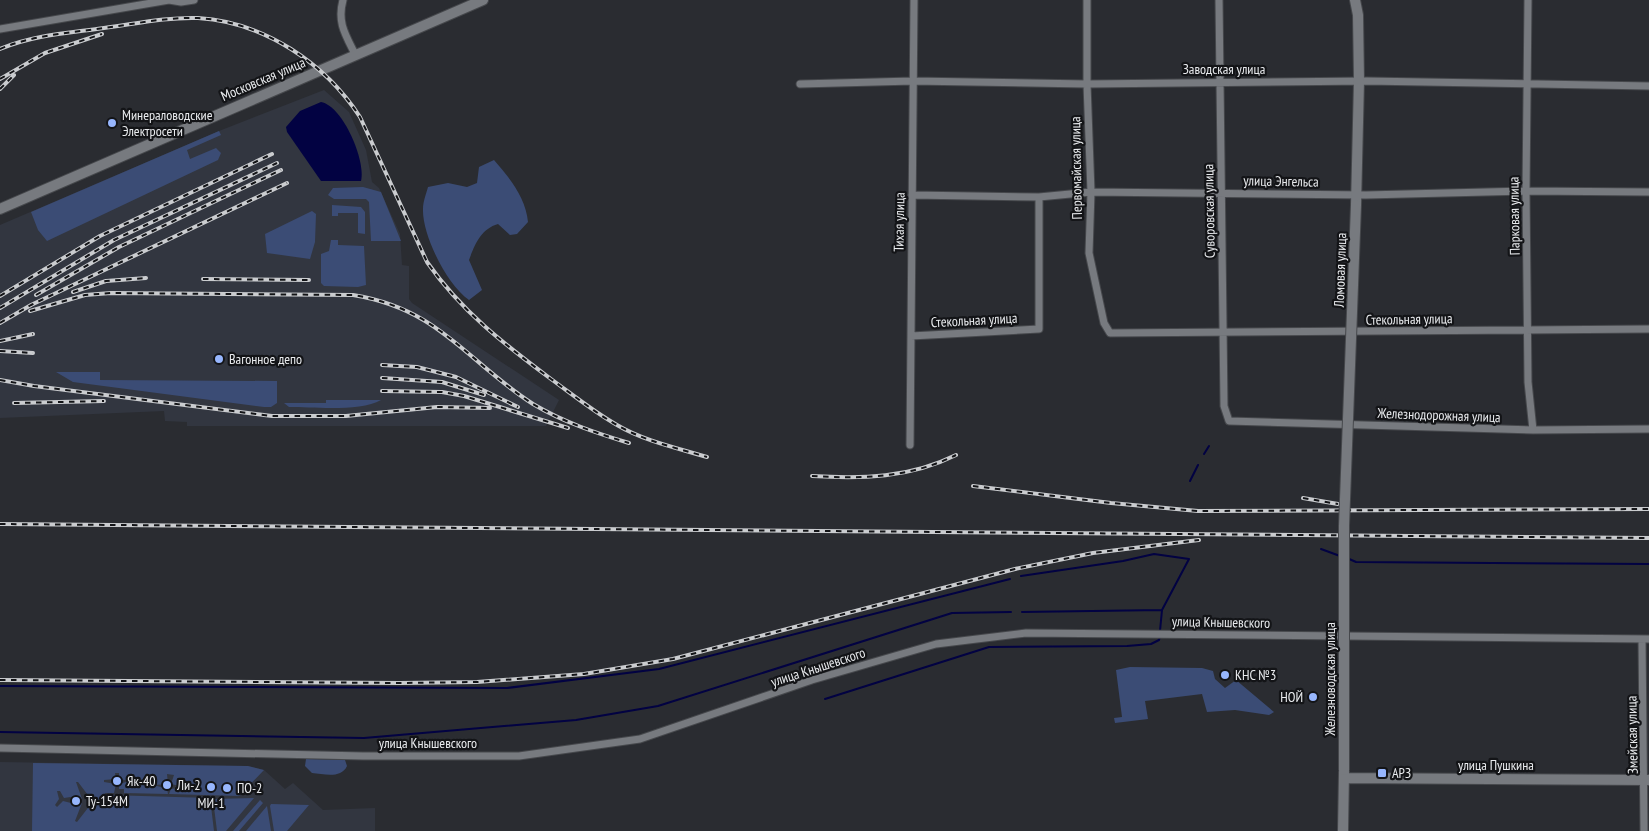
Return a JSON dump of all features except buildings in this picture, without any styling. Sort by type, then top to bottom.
[{"type":"main road","name":"Московская улица","points":[[0,209],[483,0]]},
{"type":"main road","points":[[1355,0],[1358,15]]},
{"type":"main road","points":[[1358,15],[1363,0]]},
{"type":"main road","name":"Ломовая улица","points":[[1344,526],[1356,200],[1359,81],[1358,15]]},
{"type":"main road","name":"Железноводская улица","points":[[1342,831],[1344,774],[1344,526]]},
{"type":"main road","name":"улица Пушкина","points":[[1344,774],[1647,780]]},
{"type":"street","points":[[0,29],[169,0],[181,2],[194,0]]},
{"type":"street","points":[[343,0],[339,14],[345,36],[355,54]]},
{"type":"street","name":"Тихая улица","points":[[910,445],[914,0]]},
{"type":"street","name":"Первомайская улица","points":[[1087,0],[1086,84],[1091,192],[1089,254],[1104,323],[1110,333]]},
{"type":"street","name":"Суворовская улица","points":[[1219,0],[1224,406],[1229,421]]},
{"type":"street","name":"Парковая улица","points":[[1528,0],[1526,191],[1529,329],[1528,382],[1533,430]]},
{"type":"street","name":"Заводская улица","points":[[800,84],[913,81],[1086,84],[1220,81],[1359,81],[1649,86]]},
{"type":"street","name":"улица Энгельса","points":[[912,196],[1039,196],[1091,192],[1222,193],[1356,200],[1526,191],[1649,192]]},
{"type":"street","name":"Стекольная улица","points":[[911,336],[1039,328],[1039,196]]},
{"type":"street","name":"Стекольная улица","points":[[1110,333],[1649,329]]},
{"type":"street","name":"Железнодорожная улица","points":[[1229,421],[1533,430],[1649,429]]},
{"type":"street","name":"улица Кнышевского","points":[[0,748],[363,756],[518,756],[640,739],[812,680],[936,644],[1026,633],[1646,639]]},
{"type":"street","name":"Змейская улица","points":[[1644,831],[1647,780],[1646,639]]},
{"type":"shaded area","points":[[324,90],[349,112],[366,150],[372,182],[379,188],[400,234],[402,265],[409,266],[409,299],[412,303],[559,400],[546,426],[187,426],[187,422],[165,421],[164,411],[0,418],[0,225],[219,131]]},
{"type":"shaded area","points":[[321,102],[337,113],[345,123],[360,161],[361,181],[321,181],[287,132],[286,127],[300,111]]},
{"type":"shaded area","points":[[219,131],[221,135],[187,150],[190,159],[216,148],[221,153],[218,160],[47,241],[38,230],[31,212]]},
{"type":"shaded area","points":[[494,160],[520,196],[527,213],[528,222],[517,234],[510,235],[498,224],[487,229],[479,238],[469,260],[482,290],[469,300],[452,283],[437,259],[427,232],[423,209],[428,187],[448,183],[467,187],[477,183],[479,167]]},
{"type":"shaded area","points":[[363,187],[381,192],[401,241],[371,241],[369,202],[366,199],[334,199],[328,195],[333,188]]},
{"type":"shaded area","points":[[332,205],[361,207],[365,212],[365,234],[358,233],[358,213],[338,213],[338,216],[332,216]]},
{"type":"shaded area","points":[[312,211],[316,214],[315,242],[310,259],[267,253],[265,234]]},
{"type":"shaded area","points":[[331,240],[338,240],[338,245],[364,246],[366,285],[358,287],[324,286],[321,283],[321,254],[329,251]]},
{"type":"shaded area","points":[[56,372],[100,372],[100,380],[277,381],[277,403],[271,407],[264,407],[73,382]]},
{"type":"shaded area","points":[[326,400],[381,400],[361,406],[336,408],[289,407],[284,403],[326,403]]},
{"type":"shaded area","points":[[1130,667],[1202,668],[1213,671],[1215,679],[1225,688],[1236,680],[1274,712],[1269,715],[1235,710],[1207,712],[1202,694],[1145,701],[1148,719],[1115,723],[1114,718],[1122,717],[1116,670]]},
{"type":"shaded area","points":[[306,759],[345,760],[347,766],[341,773],[336,774],[312,773],[305,766]]},
{"type":"shaded area","points":[[0,762],[248,766],[264,770],[285,789],[293,783],[323,810],[375,808],[375,831],[0,831]]},
{"type":"shaded area","points":[[33,763],[248,766],[264,770],[239,796],[169,794],[171,789],[184,787],[171,784],[174,775],[167,774],[168,784],[154,785],[167,789],[168,794],[124,793],[124,789],[119,789],[119,784],[130,781],[119,779],[119,773],[115,773],[116,779],[104,780],[104,782],[116,784],[114,793],[105,793],[104,800],[91,799],[78,782],[76,782],[82,799],[78,799],[77,796],[64,798],[60,791],[57,791],[59,799],[55,805],[57,807],[63,801],[72,805],[82,803],[75,821],[77,822],[91,804],[111,803],[108,795],[210,798],[214,831],[32,831]]},
{"type":"shaded area","points":[[254,798],[226,831],[217,831],[213,799]]},
{"type":"shaded area","points":[[260,800],[263,803],[239,831],[233,831]]},
{"type":"shaded area","points":[[271,804],[309,805],[287,831],[274,831]]},
{"type":"shaded area","points":[[267,806],[271,831],[246,831]]},
{"type":"waterway","points":[[1204,454],[1209,446]]},
{"type":"waterway","points":[[1190,481],[1198,465]]},
{"type":"waterway","points":[[1321,549],[1340,556]]},
{"type":"waterway","points":[[1021,576],[1123,561],[1154,554],[1189,559],[1162,610],[1160,631]]},
{"type":"waterway","points":[[1347,558],[1356,562],[1649,564]]},
{"type":"waterway","points":[[0,686],[507,688],[659,669],[1010,579]]},
{"type":"waterway","points":[[1022,612],[1162,610]]},
{"type":"waterway","points":[[0,732],[364,738],[576,720],[658,706],[952,613],[1011,612]]},
{"type":"waterway","points":[[825,699],[989,647],[1127,646],[1151,644],[1159,640],[1160,636]]},
{"type":"railway","points":[[0,49],[51,35],[186,18],[222,21],[246,28],[269,37],[291,49],[329,79],[346,97],[360,117],[427,262],[454,296],[484,326],[517,353],[608,420],[627,431],[649,440],[707,457]]},
{"type":"railway","points":[[0,79],[45,53],[102,34]]},
{"type":"railway","points":[[0,89],[14,75]]},
{"type":"railway","points":[[0,296],[100,236],[272,154]]},
{"type":"railway","points":[[0,308],[114,240],[277,163]]},
{"type":"railway","points":[[36,295],[119,247],[281,170]]},
{"type":"railway","points":[[0,323],[31,305],[287,183]]},
{"type":"railway","points":[[73,292],[106,281],[146,278]]},
{"type":"railway","points":[[203,279],[309,280]]},
{"type":"railway","points":[[30,311],[85,295],[111,293],[353,295],[383,302],[431,324],[510,388],[533,404],[580,426],[629,443]]},
{"type":"railway","points":[[0,341],[33,334]]},
{"type":"railway","points":[[0,351],[33,353]]},
{"type":"railway","points":[[382,365],[417,367],[456,377],[518,407]]},
{"type":"railway","points":[[382,378],[442,382],[484,395]]},
{"type":"railway","points":[[0,380],[272,416],[346,416],[437,407],[490,408]]},
{"type":"railway","points":[[382,391],[442,392],[464,396],[568,428]]},
{"type":"railway","points":[[14,403],[104,401]]},
{"type":"railway","points":[[812,476],[867,477],[903,473],[939,463],[956,455]]},
{"type":"railway","points":[[973,486],[1111,503],[1198,511],[1649,509]]},
{"type":"railway","points":[[1303,498],[1338,504]]},
{"type":"railway","points":[[0,524],[1649,538]]},
{"type":"railway","points":[[0,680],[400,683],[477,682],[584,674],[673,659],[1015,569],[1093,553],[1199,540]]},
{"type":"place","name":"Минераловодские Электросети","points":[[112,123]]},
{"type":"place","name":"Вагонное депо","points":[[219,359]]},
{"type":"place","name":"КНС №3","points":[[1225,675]]},
{"type":"place","name":"НОЙ","points":[[1313,697]]},
{"type":"place","name":"АРЗ","points":[[1382,773]]},
{"type":"place","name":"Як-40","points":[[117,781]]},
{"type":"place","name":"Ли-2","points":[[167,785]]},
{"type":"place","name":"МИ-1","points":[[211,787]]},
{"type":"place","name":"ПО-2","points":[[227,788]]},
{"type":"place","name":"Ту-154М","points":[[76,801]]}]
